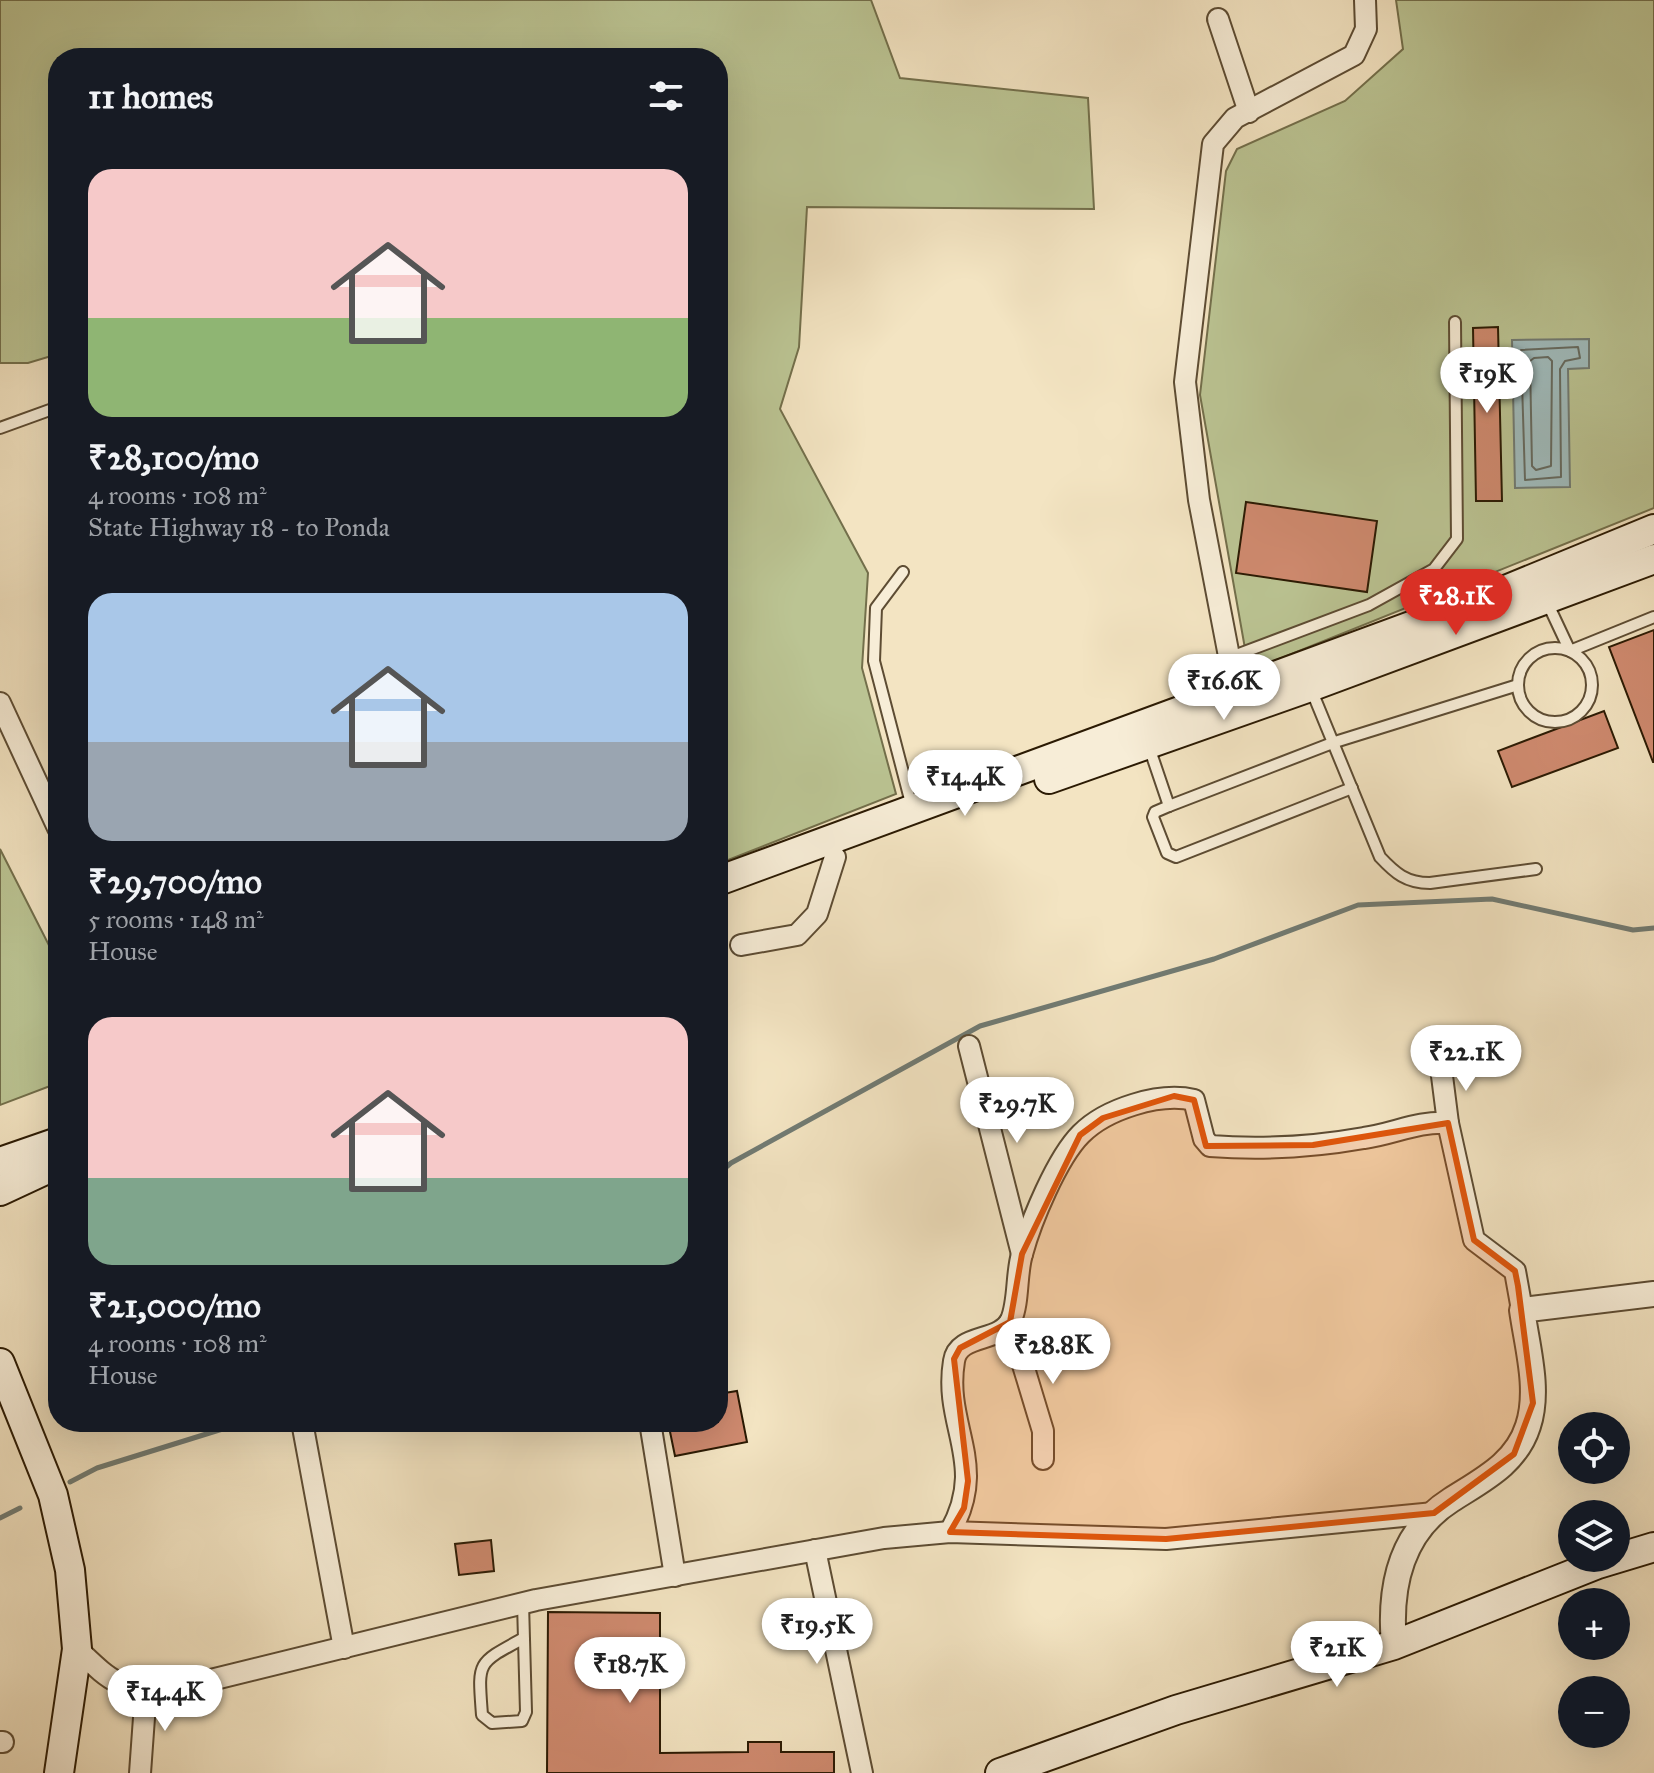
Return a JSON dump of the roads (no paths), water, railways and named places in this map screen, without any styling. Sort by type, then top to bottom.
[{"type":"main road","points":[[728,896],[1148,745],[1238,701],[1654,529]]},
{"type":"main road","points":[[728,877],[913,809],[1238,701],[1310,687],[1654,559]]},
{"type":"main road","points":[[0,1162],[48,1145]]},
{"type":"main road","points":[[0,1191],[48,1169]]},
{"type":"main road","points":[[0,1363],[9,1405],[53,1495],[70,1570],[77,1649],[59,1773]]},
{"type":"main road","points":[[1000,1773],[1176,1710],[1394,1645],[1598,1564],[1654,1547]]},
{"type":"street","points":[[1238,701],[1199,500],[1185,382],[1213,144],[1235,118],[1354,55],[1366,29],[1365,0]]},
{"type":"street","points":[[1218,19],[1249,112]]},
{"type":"street","points":[[0,703],[48,806]]},
{"type":"street","points":[[741,945],[797,935],[817,914],[835,857]]},
{"type":"street","points":[[969,1046],[1022,1254]]},
{"type":"street","points":[[1394,1645],[1392,1616],[1398,1570],[1418,1528],[1434,1513],[1495,1472],[1514,1454],[1528,1429],[1533,1403],[1515,1271],[1474,1240],[1448,1123],[1441,1068]]},
{"type":"street","points":[[1043,1459],[1043,1431],[1010,1322],[1022,1254],[1059,1167],[1080,1135],[1103,1118],[1146,1102],[1174,1096],[1194,1100],[1204,1139],[1210,1146],[1313,1145],[1368,1138],[1409,1125],[1448,1123]]},
{"type":"street","points":[[1522,1310],[1654,1294]]},
{"type":"street","points":[[950,1532],[964,1508],[968,1481],[965,1448],[954,1406],[954,1359],[960,1348],[998,1332],[1010,1322]]},
{"type":"street","points":[[304,1432],[344,1648]]},
{"type":"street","points":[[652,1432],[675,1576]]},
{"type":"street","points":[[77,1649],[113,1683],[166,1691],[523,1603],[815,1550],[950,1532],[1166,1539],[1434,1513]]},
{"type":"street","points":[[815,1550],[862,1773]]},
{"type":"street","points":[[140,1773],[146,1690]]},
{"type":"lane","points":[[1231,657],[1369,605],[1434,569],[1457,539],[1455,322]]},
{"type":"lane","points":[[0,428],[48,411]]},
{"type":"lane","points":[[903,572],[876,608],[874,661],[913,809]]},
{"type":"lane","points":[[1546,600],[1570,651]]},
{"type":"lane","points":[[1570,651],[1654,617]]},
{"type":"lane","points":[[1558,648],[1570,651],[1580,657],[1592,678],[1588,702],[1581,712],[1558,722],[1546,720],[1526,708],[1518,685],[1520,673],[1535,654],[1558,648]]},
{"type":"lane","points":[[1352,788],[1176,857],[1167,853],[1153,817],[1155,812],[1169,806],[1335,742],[1518,685]]},
{"type":"lane","points":[[1310,687],[1380,857],[1396,874],[1413,883],[1536,869]]},
{"type":"lane","points":[[1148,745],[1169,806]]},
{"type":"lane","points":[[523,1603],[524,1638],[526,1712],[522,1721],[492,1723],[482,1715],[479,1670],[488,1657],[524,1638]]},
{"type":"water","points":[[1589,339],[1589,368],[1568,369],[1570,487],[1515,488],[1512,340]]},
{"type":"waterway","points":[[728,1166],[980,1026],[1214,959],[1358,905],[1492,899],[1633,930],[1654,928]]},
{"type":"waterway","points":[[70,1482],[97,1468],[213,1432]]},
{"type":"waterway","points":[[0,1518],[20,1508]]}]
